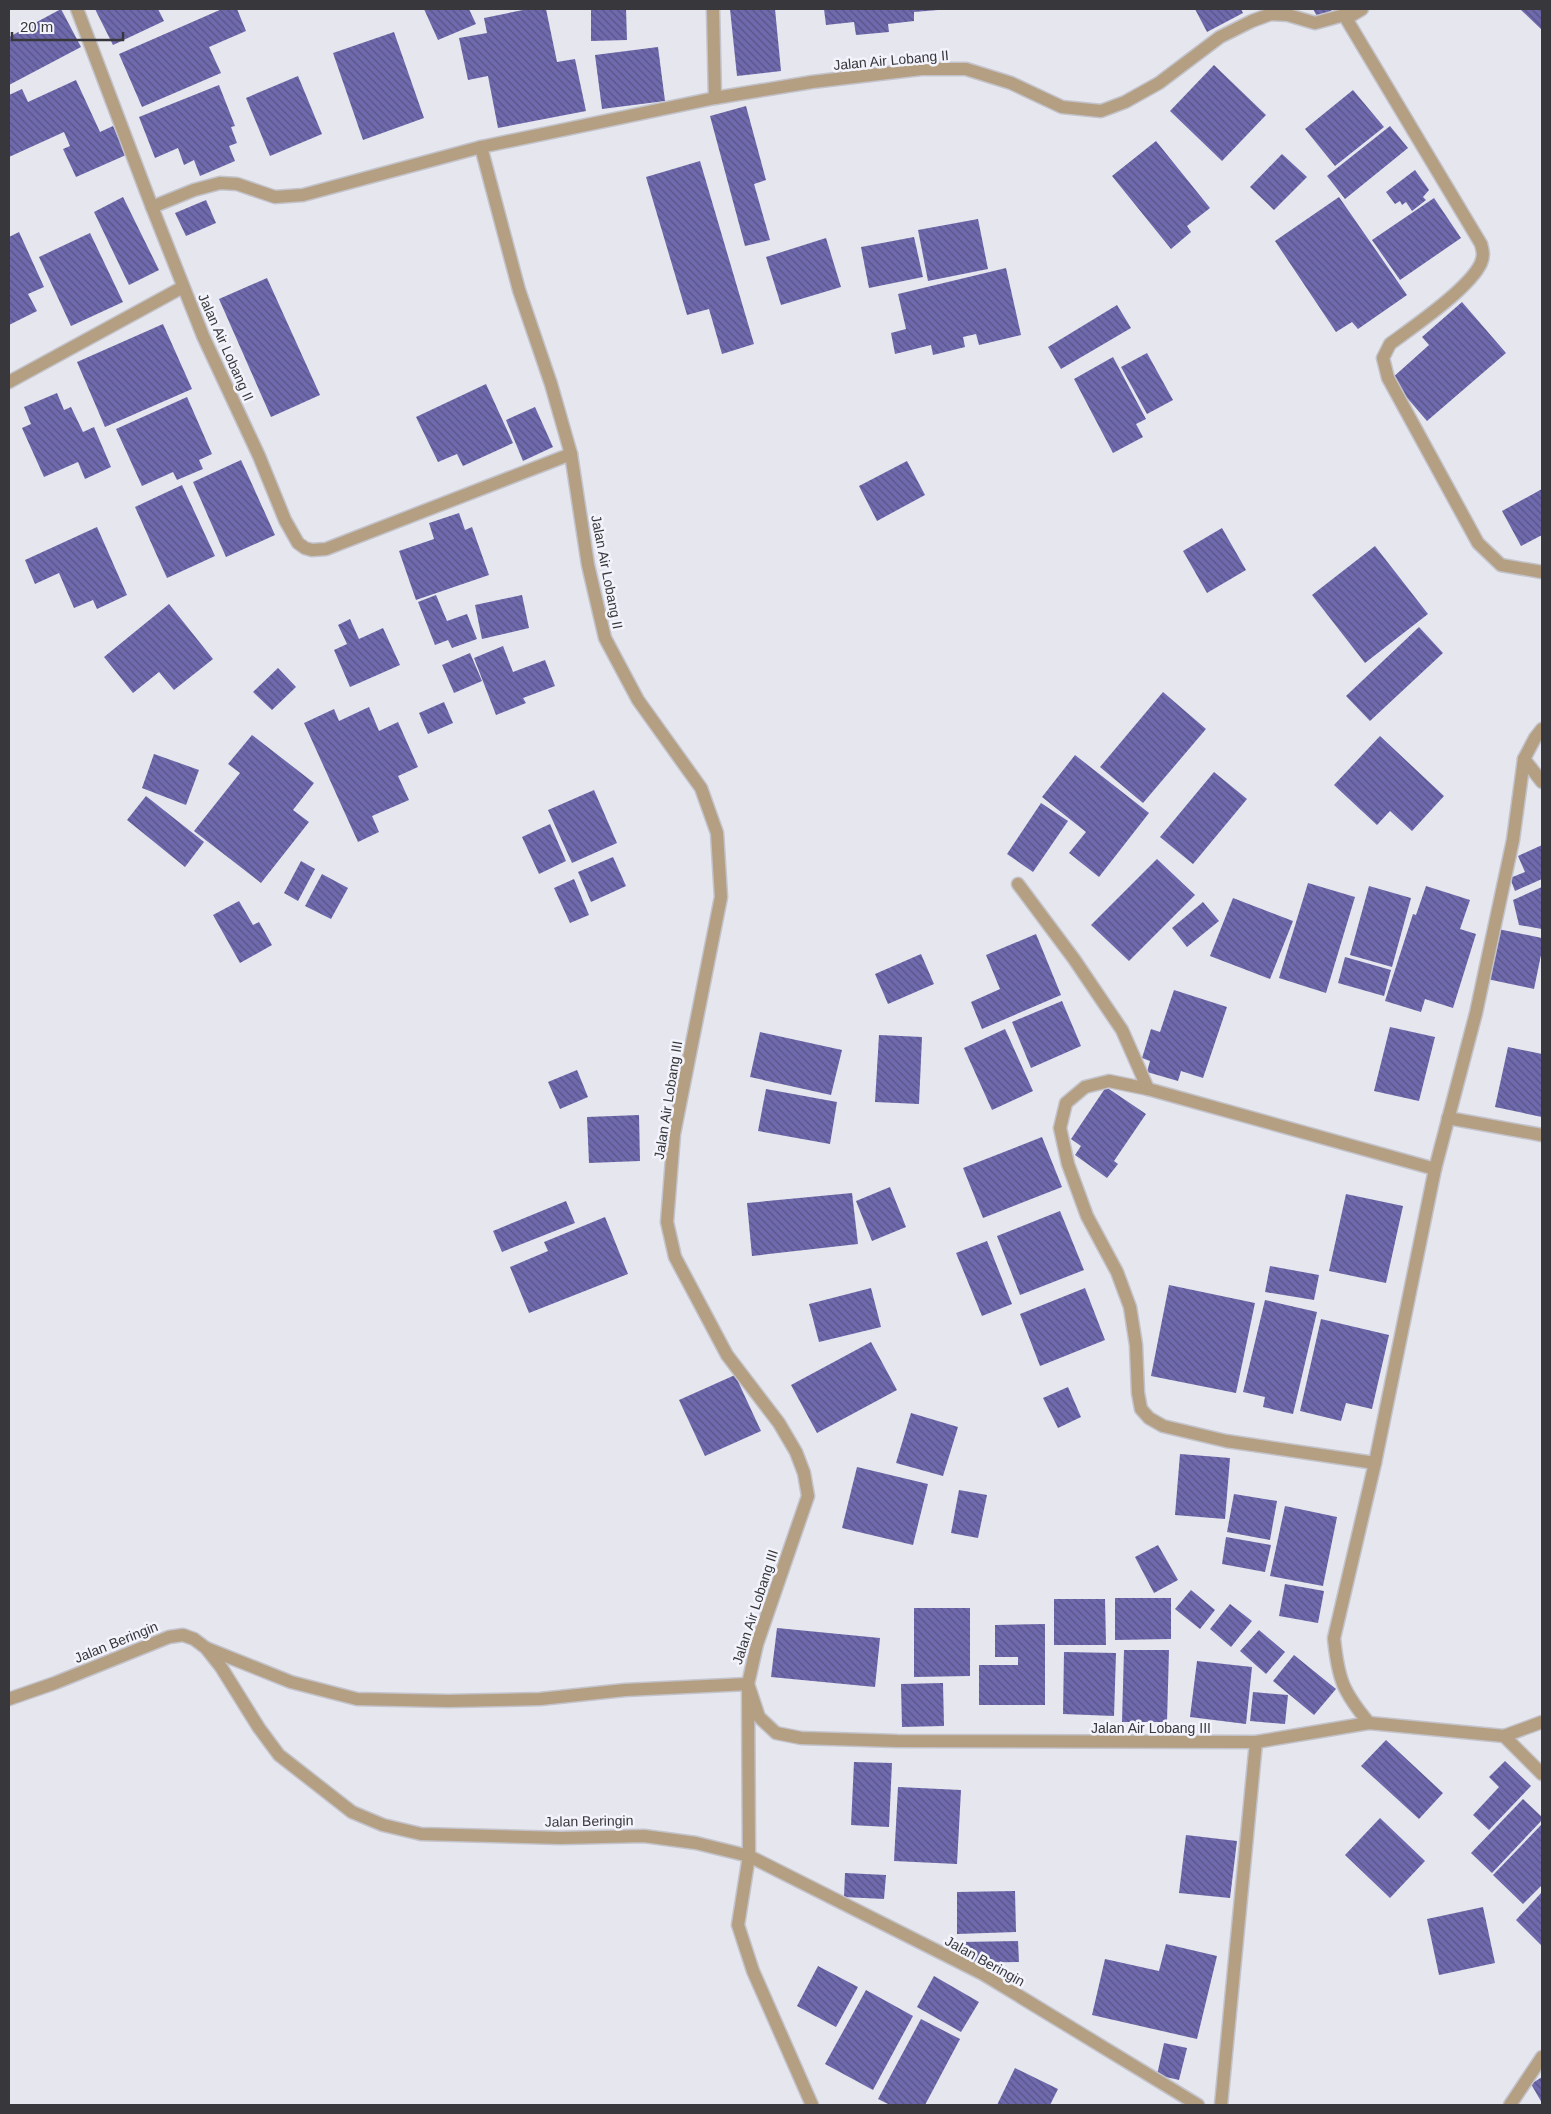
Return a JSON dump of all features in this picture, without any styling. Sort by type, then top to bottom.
[{"type":"street","points":[[77,9],[152,208]]},
{"type":"street","points":[[712,9],[715,98]]},
{"type":"street","name":"Jalan Air Lobang II","points":[[570,454],[326,549],[312,550],[305,548],[298,543],[285,520],[183,287],[152,208],[194,190],[220,182],[237,184],[275,197],[303,195],[481,147],[715,98],[812,82],[912,70],[966,69],[1011,83],[1062,107],[1102,111],[1125,102],[1159,83],[1220,37],[1252,21],[1271,14],[1288,15],[1315,23],[1344,15],[1352,15],[1362,9]]},
{"type":"street","points":[[1344,15],[1484,252],[1481,264],[1467,281],[1446,301],[1390,344],[1383,358],[1388,378],[1478,543],[1501,565],[1542,572]]},
{"type":"street","name":"Jalan Air Lobang II","points":[[481,147],[519,290],[551,384],[570,454],[588,566],[605,638],[638,700],[701,788]]},
{"type":"street","points":[[9,382],[183,287]]},
{"type":"street","points":[[1369,1723],[1350,1700],[1342,1684],[1334,1638],[1374,1463],[1435,1169],[1476,1013],[1513,840],[1524,758],[1542,728]]},
{"type":"street","points":[[1524,758],[1542,782]]},
{"type":"street","name":"Jalan Air Lobang III","points":[[701,788],[718,833],[720,897],[674,1134],[666,1222],[676,1257],[727,1355],[779,1423],[796,1452],[804,1473],[808,1496],[757,1644],[748,1684],[759,1718],[776,1732],[801,1738],[1052,1743],[1256,1742],[1369,1723],[1504,1736],[1542,1722]]},
{"type":"street","points":[[1018,884],[1074,959],[1122,1030],[1148,1088]]},
{"type":"street","points":[[1374,1463],[1226,1441],[1162,1426],[1149,1418],[1142,1409],[1138,1392],[1136,1345],[1130,1307],[1117,1272],[1087,1216],[1068,1164],[1060,1128],[1066,1103],[1085,1087],[1109,1081],[1148,1088],[1435,1169]]},
{"type":"street","points":[[1448,1118],[1542,1136]]},
{"type":"street","name":"Jalan Beringin","points":[[9,1700],[169,1637],[183,1635],[194,1639],[206,1648],[221,1667],[259,1728],[279,1755],[352,1812],[383,1825],[421,1834],[561,1838],[644,1836],[696,1843],[749,1856],[983,1974],[1198,2105]]},
{"type":"street","points":[[206,1648],[291,1682],[358,1698],[448,1701],[540,1699],[625,1690],[748,1684],[749,1856],[738,1925],[752,1971],[812,2105]]},
{"type":"street","points":[[1504,1736],[1542,1774]]},
{"type":"street","points":[[1221,2105],[1256,1742]]},
{"type":"street","points":[[1510,2105],[1542,2057]]},
{"type":"building","points":[[61,9],[81,47],[9,85],[9,37]]},
{"type":"building","points":[[95,9],[158,9],[164,21],[113,45]]},
{"type":"building","points":[[222,9],[237,9],[246,31],[209,47],[221,73],[142,107],[119,54]]},
{"type":"building","points":[[424,9],[469,9],[476,24],[438,40]]},
{"type":"building","points":[[528,9],[546,9],[557,62],[575,59],[586,111],[498,128],[488,76],[468,80],[459,38],[487,33],[484,18]]},
{"type":"building","points":[[591,9],[626,9],[627,40],[591,41]]},
{"type":"building","points":[[730,9],[775,9],[781,71],[737,76]]},
{"type":"building","points":[[824,9],[938,10],[914,12],[914,21],[888,24],[889,32],[856,35],[854,22],[826,25]]},
{"type":"building","points":[[1195,9],[1241,9],[1243,13],[1207,32]]},
{"type":"building","points":[[1313,9],[1334,9],[1318,18]]},
{"type":"building","points":[[1520,9],[1542,9],[1542,30]]},
{"type":"building","points":[[394,32],[424,118],[363,140],[333,53]]},
{"type":"building","points":[[658,47],[665,101],[602,109],[595,55]]},
{"type":"building","points":[[1214,65],[1266,115],[1222,161],[1170,111]]},
{"type":"building","points":[[298,76],[322,134],[270,156],[246,98]]},
{"type":"building","points":[[76,80],[100,132],[113,126],[126,155],[76,177],[63,149],[70,146],[64,132],[9,157],[9,95],[22,89],[28,102]]},
{"type":"building","points":[[219,85],[235,126],[231,127],[237,143],[229,146],[235,161],[200,176],[194,160],[184,165],[178,148],[155,158],[139,117]]},
{"type":"building","points":[[1353,90],[1384,127],[1335,166],[1305,129]]},
{"type":"building","points":[[746,106],[766,180],[754,184],[770,240],[745,246],[710,116]]},
{"type":"building","points":[[1390,126],[1408,148],[1345,199],[1327,176]]},
{"type":"building","points":[[1156,141],[1210,208],[1187,226],[1191,232],[1171,249],[1112,176]]},
{"type":"building","points":[[1282,154],[1307,177],[1274,210],[1250,187]]},
{"type":"building","points":[[700,161],[754,344],[722,354],[709,309],[687,315],[646,177]]},
{"type":"building","points":[[1415,170],[1429,190],[1423,197],[1426,200],[1412,211],[1406,202],[1402,205],[1400,201],[1395,204],[1386,192]]},
{"type":"building","points":[[123,197],[159,270],[129,285],[94,212]]},
{"type":"building","points":[[1339,197],[1407,295],[1358,329],[1352,322],[1336,332],[1275,241]]},
{"type":"building","points":[[1434,198],[1461,238],[1400,280],[1372,240]]},
{"type":"building","points":[[206,200],[216,223],[186,236],[175,213]]},
{"type":"building","points":[[978,219],[988,269],[928,281],[918,230]]},
{"type":"building","points":[[19,232],[44,287],[28,294],[37,311],[9,325],[9,237]]},
{"type":"building","points":[[90,233],[123,302],[71,326],[39,257]]},
{"type":"building","points":[[914,237],[923,277],[869,288],[861,247]]},
{"type":"building","points":[[826,238],[841,287],[781,305],[766,257]]},
{"type":"building","points":[[1006,268],[1021,335],[979,345],[976,334],[963,337],[965,347],[933,355],[931,345],[895,354],[891,333],[906,329],[898,294]]},
{"type":"building","points":[[267,278],[320,395],[271,417],[219,299]]},
{"type":"building","points":[[1462,302],[1506,353],[1427,421],[1391,379],[1429,345],[1422,337]]},
{"type":"building","points":[[1117,305],[1131,328],[1061,369],[1048,347]]},
{"type":"building","points":[[163,324],[192,389],[105,427],[77,362]]},
{"type":"building","points":[[1147,353],[1173,400],[1147,414],[1121,367]]},
{"type":"building","points":[[1113,357],[1146,419],[1136,424],[1143,437],[1113,453],[1074,379]]},
{"type":"building","points":[[486,384],[513,443],[463,466],[457,454],[438,462],[416,417]]},
{"type":"building","points":[[57,393],[64,410],[71,407],[83,432],[94,427],[111,467],[85,479],[78,462],[44,477],[22,428],[31,424],[24,407]]},
{"type":"building","points":[[187,397],[212,454],[199,460],[203,469],[177,480],[173,472],[142,486],[116,429]]},
{"type":"building","points":[[535,407],[553,447],[523,461],[506,420]]},
{"type":"building","points":[[241,460],[275,535],[226,557],[193,482]]},
{"type":"building","points":[[907,461],[925,495],[877,521],[859,486]]},
{"type":"building","points":[[182,485],[215,556],[167,578],[135,507]]},
{"type":"building","points":[[1542,489],[1542,535],[1521,546],[1502,511]]},
{"type":"building","points":[[459,513],[465,530],[472,527],[489,575],[416,600],[399,551],[434,539],[429,523]]},
{"type":"building","points":[[97,527],[127,595],[97,609],[93,600],[74,608],[59,573],[35,584],[25,560]]},
{"type":"building","points":[[1222,528],[1246,570],[1207,593],[1183,551]]},
{"type":"building","points":[[1375,546],[1428,614],[1365,663],[1312,595]]},
{"type":"building","points":[[436,595],[447,621],[467,614],[477,639],[452,648],[448,640],[435,645],[418,602]]},
{"type":"building","points":[[522,595],[529,628],[482,639],[475,605]]},
{"type":"building","points":[[169,604],[213,659],[174,690],[159,672],[133,693],[104,657]]},
{"type":"building","points":[[350,619],[359,639],[383,628],[400,665],[350,687],[334,650],[347,644],[338,625]]},
{"type":"building","points":[[1419,627],[1443,653],[1370,721],[1346,696]]},
{"type":"building","points":[[503,646],[513,672],[545,660],[555,686],[523,698],[526,703],[496,715],[474,658]]},
{"type":"building","points":[[470,653],[482,681],[454,693],[442,665]]},
{"type":"building","points":[[278,668],[296,687],[272,710],[253,692]]},
{"type":"building","points":[[1163,692],[1206,729],[1143,803],[1100,767]]},
{"type":"building","points":[[444,702],[453,723],[428,734],[419,713]]},
{"type":"building","points":[[369,707],[379,731],[398,722],[418,767],[398,776],[409,800],[372,816],[379,832],[358,842],[304,723],[334,709],[339,721]]},
{"type":"building","points":[[252,735],[314,783],[293,810],[309,822],[261,883],[194,831],[240,773],[228,764]]},
{"type":"building","points":[[1380,736],[1444,796],[1412,831],[1390,811],[1377,825],[1334,785]]},
{"type":"building","points":[[154,754],[199,770],[186,805],[142,788]]},
{"type":"building","points":[[1075,755],[1149,813],[1099,877],[1069,853],[1086,832],[1042,797]]},
{"type":"building","points":[[1214,772],[1247,799],[1193,864],[1160,837]]},
{"type":"building","points":[[594,790],[617,843],[572,863],[548,810]]},
{"type":"building","points":[[146,796],[204,842],[185,867],[127,820]]},
{"type":"building","points":[[1041,803],[1068,821],[1033,872],[1007,854]]},
{"type":"building","points":[[550,824],[566,861],[539,874],[522,837]]},
{"type":"building","points":[[1542,845],[1542,879],[1515,891],[1510,878],[1525,872],[1518,856]]},
{"type":"building","points":[[613,857],[626,886],[591,902],[578,872]]},
{"type":"building","points":[[1157,859],[1195,895],[1129,961],[1091,925]]},
{"type":"building","points":[[301,861],[315,869],[298,901],[284,893]]},
{"type":"building","points":[[322,874],[348,888],[331,919],[305,906]]},
{"type":"building","points":[[574,879],[589,915],[570,923],[554,888]]},
{"type":"building","points":[[1308,883],[1355,897],[1326,993],[1279,978]]},
{"type":"building","points":[[1369,886],[1411,898],[1392,967],[1350,955]]},
{"type":"building","points":[[1426,886],[1470,900],[1460,929],[1476,934],[1453,1008],[1425,999],[1421,1012],[1385,1001],[1413,914],[1416,915]]},
{"type":"building","points":[[1542,887],[1542,929],[1519,925],[1513,900]]},
{"type":"building","points":[[1233,898],[1293,921],[1270,979],[1210,956]]},
{"type":"building","points":[[239,901],[253,925],[259,922],[272,945],[240,963],[213,915]]},
{"type":"building","points":[[1203,902],[1219,921],[1187,947],[1172,928]]},
{"type":"building","points":[[1498,929],[1542,938],[1542,950],[1534,989],[1487,979]]},
{"type":"building","points":[[1036,934],[1061,995],[982,1029],[971,1002],[1000,989],[986,955]]},
{"type":"building","points":[[921,954],[934,984],[888,1004],[875,974]]},
{"type":"building","points":[[1345,957],[1391,970],[1384,996],[1338,983]]},
{"type":"building","points":[[1174,990],[1227,1007],[1203,1078],[1181,1071],[1178,1081],[1147,1072],[1150,1061],[1142,1058],[1151,1029],[1160,1032]]},
{"type":"building","points":[[1062,1001],[1081,1046],[1031,1068],[1012,1022]]},
{"type":"building","points":[[1390,1027],[1435,1037],[1419,1101],[1374,1091]]},
{"type":"building","points":[[1005,1029],[1033,1091],[992,1110],[964,1048]]},
{"type":"building","points":[[760,1032],[842,1050],[831,1095],[750,1077]]},
{"type":"building","points":[[879,1035],[922,1037],[919,1104],[875,1102]]},
{"type":"building","points":[[1508,1047],[1542,1054],[1542,1117],[1495,1107]]},
{"type":"building","points":[[577,1070],[588,1097],[560,1109],[548,1082]]},
{"type":"building","points":[[1106,1087],[1146,1114],[1114,1161],[1118,1164],[1107,1178],[1075,1155],[1081,1146],[1071,1139]]},
{"type":"building","points":[[766,1089],[837,1102],[830,1144],[758,1131]]},
{"type":"building","points":[[639,1115],[640,1161],[589,1163],[587,1117]]},
{"type":"building","points":[[1042,1137],[1062,1187],[983,1218],[963,1168]]},
{"type":"building","points":[[890,1187],[906,1227],[872,1241],[856,1201]]},
{"type":"building","points":[[852,1193],[858,1244],[752,1256],[747,1203]]},
{"type":"building","points":[[1346,1194],[1403,1206],[1386,1283],[1329,1271]]},
{"type":"building","points":[[566,1201],[575,1223],[502,1252],[493,1231]]},
{"type":"building","points":[[1060,1211],[1084,1270],[1020,1295],[997,1236]]},
{"type":"building","points":[[605,1217],[628,1274],[529,1313],[510,1267],[548,1251],[544,1242]]},
{"type":"building","points":[[987,1241],[1012,1304],[982,1316],[956,1253]]},
{"type":"building","points":[[1270,1266],[1319,1275],[1314,1300],[1265,1292]]},
{"type":"building","points":[[1169,1285],[1255,1303],[1236,1393],[1151,1376]]},
{"type":"building","points":[[871,1288],[881,1327],[819,1342],[809,1304]]},
{"type":"building","points":[[1085,1288],[1105,1340],[1040,1366],[1020,1314]]},
{"type":"building","points":[[1265,1300],[1317,1312],[1293,1414],[1263,1407],[1265,1397],[1243,1392]]},
{"type":"building","points":[[1321,1319],[1389,1335],[1372,1409],[1346,1403],[1341,1421],[1300,1411]]},
{"type":"building","points":[[871,1342],[897,1390],[817,1433],[791,1385]]},
{"type":"building","points":[[735,1375],[761,1431],[705,1456],[679,1400]]},
{"type":"building","points":[[1068,1387],[1081,1417],[1058,1428],[1043,1398]]},
{"type":"building","points":[[911,1413],[958,1427],[943,1476],[896,1463]]},
{"type":"building","points":[[1180,1454],[1230,1458],[1225,1519],[1175,1515]]},
{"type":"building","points":[[857,1467],[928,1484],[913,1545],[842,1528]]},
{"type":"building","points":[[959,1490],[987,1495],[978,1538],[951,1533]]},
{"type":"building","points":[[1234,1494],[1277,1501],[1270,1540],[1227,1532]]},
{"type":"building","points":[[1285,1506],[1337,1517],[1323,1586],[1270,1576]]},
{"type":"building","points":[[1226,1537],[1271,1545],[1265,1572],[1222,1564]]},
{"type":"building","points":[[1158,1545],[1178,1580],[1154,1593],[1135,1557]]},
{"type":"building","points":[[1285,1584],[1324,1591],[1318,1623],[1279,1616]]},
{"type":"building","points":[[1191,1590],[1215,1610],[1200,1629],[1175,1609]]},
{"type":"building","points":[[1115,1598],[1171,1598],[1171,1639],[1115,1640]]},
{"type":"building","points":[[1054,1599],[1105,1599],[1106,1645],[1054,1645]]},
{"type":"building","points":[[1230,1604],[1252,1621],[1231,1647],[1210,1629]]},
{"type":"building","points":[[914,1608],[970,1608],[970,1676],[914,1677]]},
{"type":"building","points":[[1045,1624],[1045,1705],[979,1705],[979,1665],[1018,1665],[1018,1657],[995,1657],[995,1625]]},
{"type":"building","points":[[777,1628],[880,1638],[875,1687],[771,1677]]},
{"type":"building","points":[[1259,1630],[1285,1652],[1266,1674],[1240,1651]]},
{"type":"building","points":[[1124,1650],[1169,1650],[1167,1722],[1122,1722]]},
{"type":"building","points":[[1064,1652],[1116,1653],[1114,1716],[1063,1714]]},
{"type":"building","points":[[1294,1655],[1336,1689],[1314,1715],[1273,1681]]},
{"type":"building","points":[[1197,1661],[1252,1667],[1246,1724],[1190,1717]]},
{"type":"building","points":[[943,1683],[944,1726],[902,1727],[901,1684]]},
{"type":"building","points":[[1253,1692],[1288,1695],[1285,1724],[1250,1721]]},
{"type":"building","points":[[1386,1740],[1443,1793],[1419,1819],[1361,1766]]},
{"type":"building","points":[[1505,1761],[1531,1786],[1489,1830],[1473,1815],[1499,1787],[1489,1777]]},
{"type":"building","points":[[854,1762],[892,1763],[889,1827],[851,1825]]},
{"type":"building","points":[[898,1787],[961,1790],[957,1864],[894,1861]]},
{"type":"building","points":[[1523,1799],[1542,1817],[1542,1820],[1492,1873],[1471,1853]]},
{"type":"building","points":[[1380,1818],[1425,1861],[1390,1898],[1345,1855]]},
{"type":"building","points":[[1542,1824],[1542,1885],[1523,1904],[1493,1875]]},
{"type":"building","points":[[1186,1835],[1237,1841],[1230,1898],[1179,1893]]},
{"type":"building","points":[[845,1873],[886,1875],[884,1899],[844,1897]]},
{"type":"building","points":[[1015,1891],[1016,1932],[957,1934],[957,1892]]},
{"type":"building","points":[[1542,1892],[1542,1946],[1516,1920]]},
{"type":"building","points":[[1483,1907],[1495,1963],[1439,1975],[1427,1919]]},
{"type":"building","points":[[1018,1941],[1019,1962],[962,1963],[961,1942]]},
{"type":"building","points":[[1166,1944],[1217,1956],[1197,2039],[1092,2015],[1105,1959],[1159,1971]]},
{"type":"building","points":[[818,1966],[858,1987],[836,2027],[797,2006]]},
{"type":"building","points":[[934,1976],[979,2002],[961,2032],[917,2007]]},
{"type":"building","points":[[866,1990],[913,2016],[873,2090],[825,2064]]},
{"type":"building","points":[[921,2019],[960,2039],[925,2105],[890,2105],[878,2099]]},
{"type":"building","points":[[1164,2043],[1187,2048],[1179,2080],[1157,2075]]},
{"type":"building","points":[[1015,2068],[1058,2089],[1050,2105],[997,2105]]},
{"type":"building","points":[[1542,2077],[1542,2103],[1531,2084]]}]
